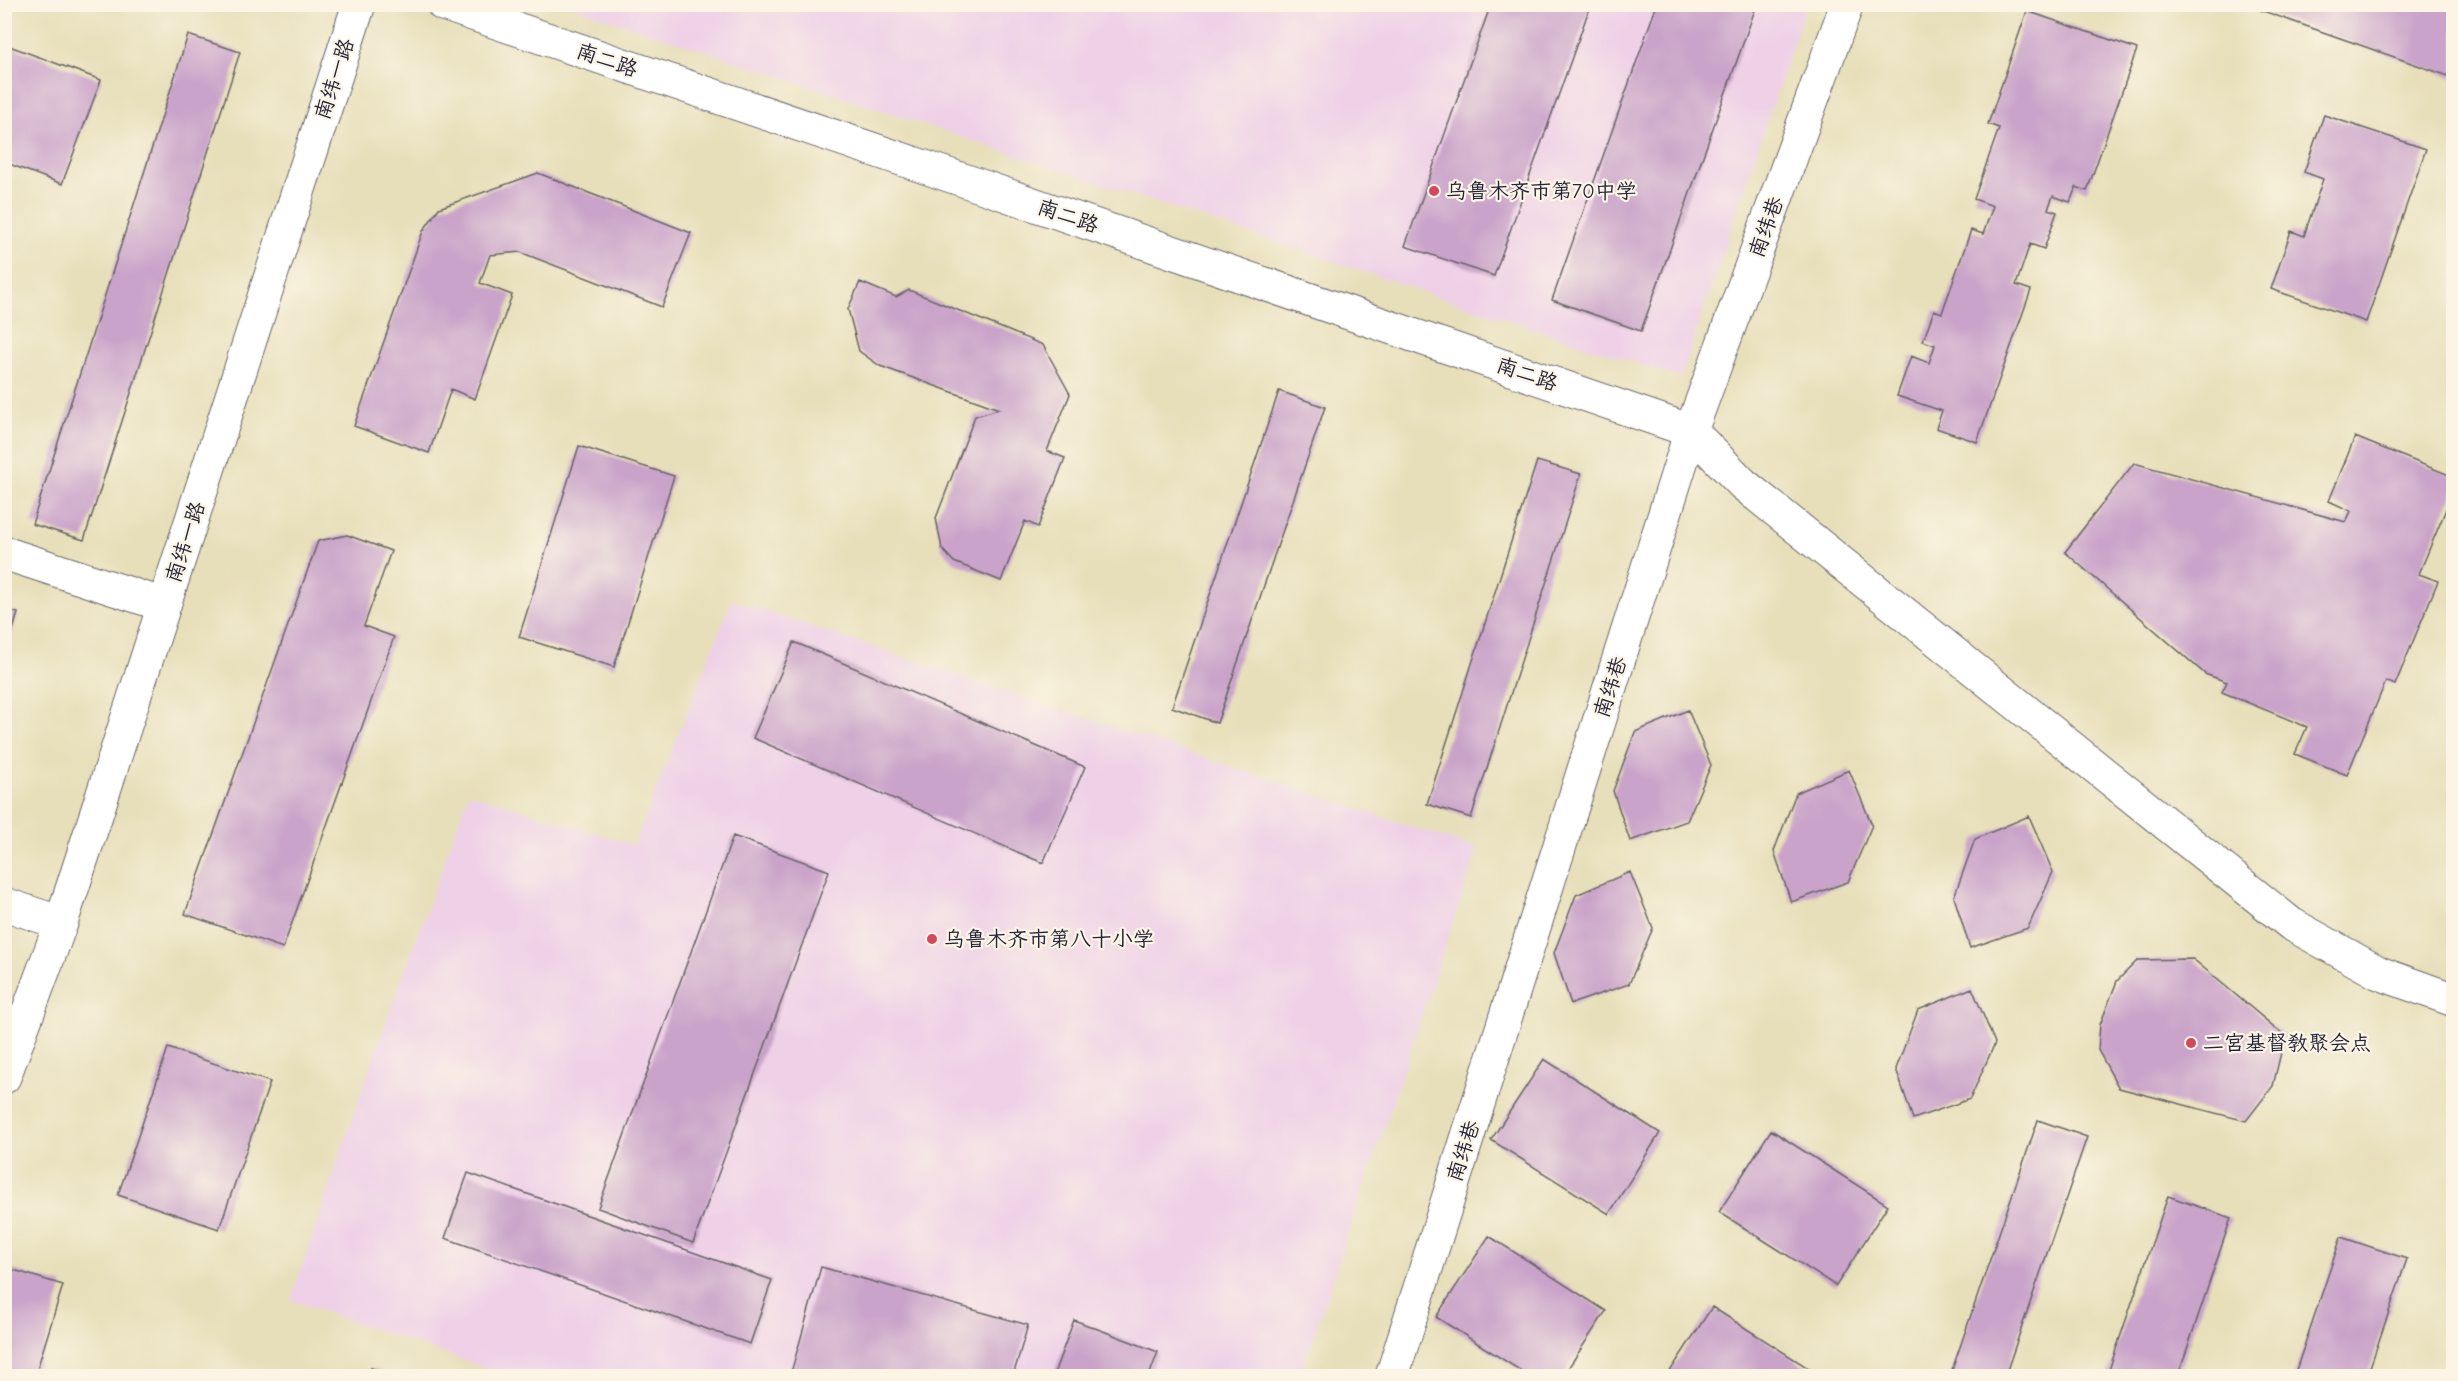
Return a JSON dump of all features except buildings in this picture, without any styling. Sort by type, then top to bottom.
[{"type":"street","name":"南纬一路","points":[[4,1077],[61,923],[359,4]]},
{"type":"street","name":"南二路","points":[[443,4],[1691,430]]},
{"type":"street","name":"南纬巷","points":[[1392,1377],[1691,430],[1847,4]]},
{"type":"street","points":[[1691,430],[1743,484],[2291,924],[2379,973],[2454,1000]]},
{"type":"street","points":[[4,553],[164,605]]},
{"type":"street","points":[[4,904],[61,923]]},
{"type":"shaded area","name":"乌鲁木齐市第70中学","points":[[567,5],[1806,5],[1681,378]]},
{"type":"shaded area","name":"乌鲁木齐市第八十小学","points":[[732,600],[1478,849],[1300,1376],[509,1376],[291,1300],[363,1087],[469,793],[634,845]]},
{"type":"place","name":"乌鲁木齐市第70中学","points":[[1434,191]]},
{"type":"place","name":"乌鲁木齐市第八十小学","points":[[932,939]]},
{"type":"place","name":"二宫基督教聚会点","points":[[2191,1043]]}]
